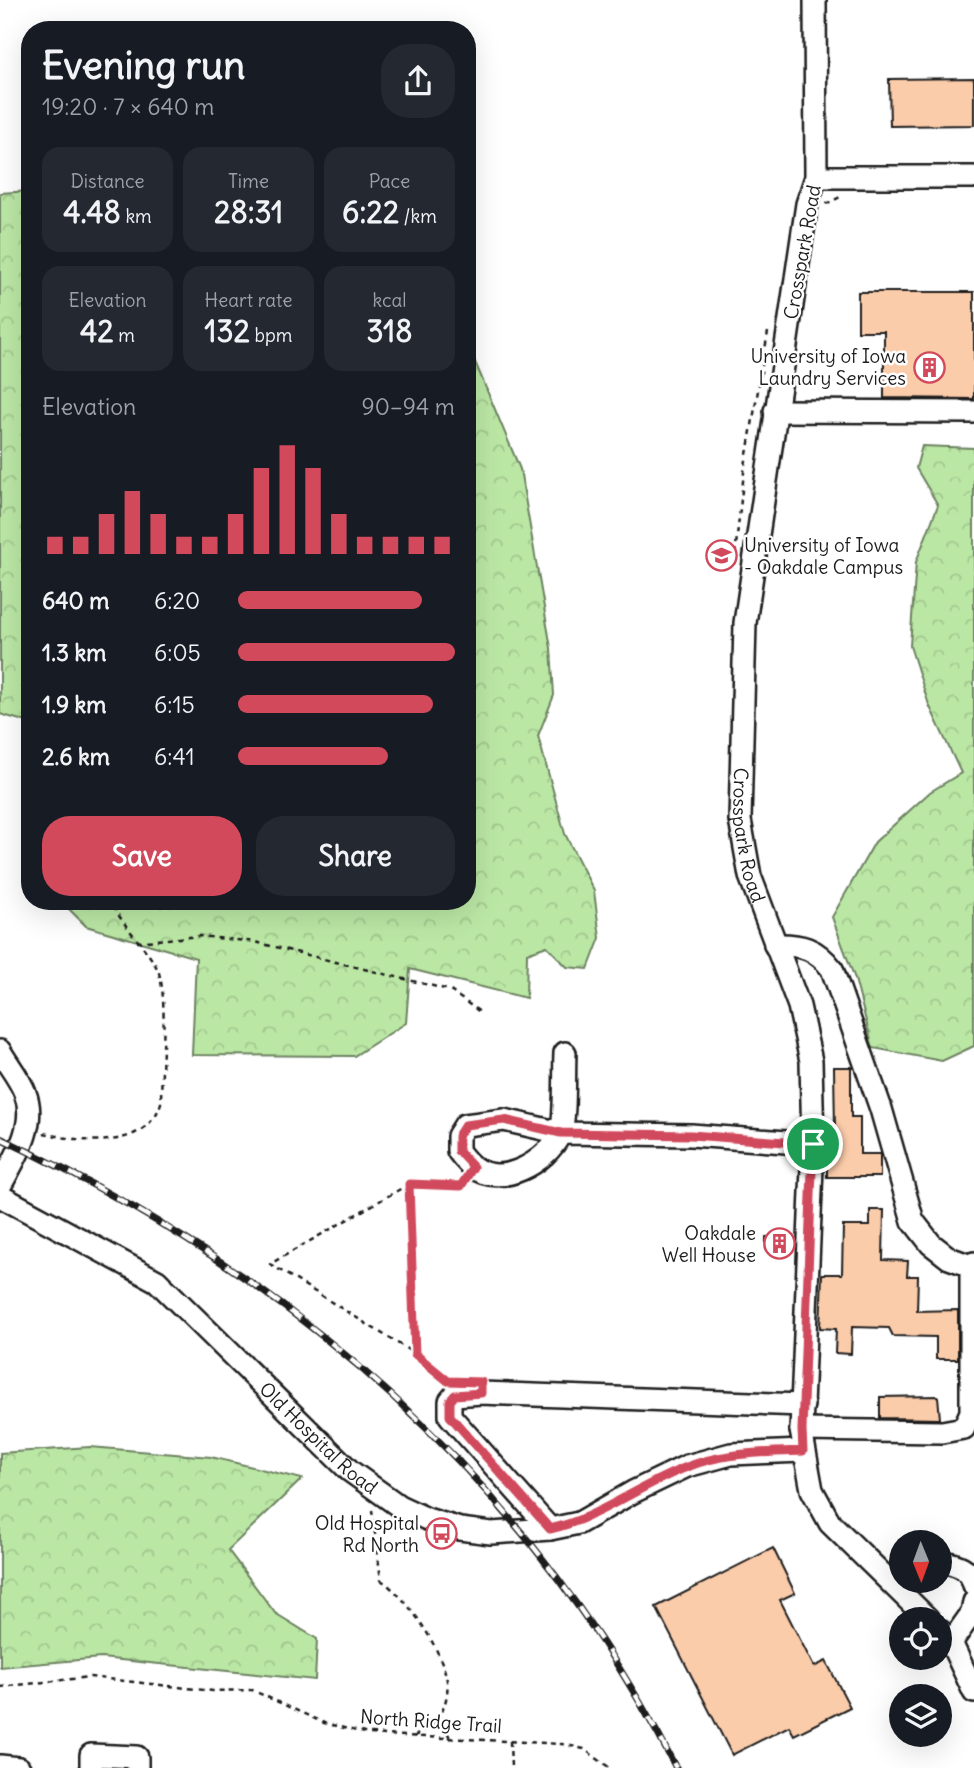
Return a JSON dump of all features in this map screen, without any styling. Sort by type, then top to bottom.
[{"type":"street","name":"Crosspark Road","points":[[815,0],[816,177],[807,204],[745,623],[740,777],[744,851],[775,945],[799,1006],[811,1061],[813,1144],[802,1441],[812,1490],[830,1523],[889,1573]]},
{"type":"street","points":[[816,177],[974,177]]},
{"type":"street","points":[[775,411],[974,412]]},
{"type":"street","points":[[775,945],[797,944],[819,952],[832,969],[881,1109],[913,1221],[931,1244],[949,1258],[972,1264]]},
{"type":"street","points":[[0,1051],[26,1095],[27,1128],[21,1148],[0,1186]]},
{"type":"street","points":[[565,1053],[561,1133],[538,1159],[516,1172],[496,1175],[473,1167],[458,1151],[458,1136],[465,1125],[504,1120],[561,1133],[691,1135],[813,1144]]},
{"type":"street","name":"Old Hospital Road","points":[[0,1196],[157,1281],[368,1485],[398,1507],[460,1529],[491,1533],[550,1529],[579,1522],[687,1466],[731,1454],[802,1441],[942,1432],[964,1428],[971,1412],[972,1264]]},
{"type":"street","points":[[550,1529],[450,1416],[450,1401],[455,1395],[472,1392],[803,1405]]},
{"type":"street","points":[[952,1563],[961,1565],[974,1585]]},
{"type":"street","points":[[952,1631],[972,1613],[974,1602]]},
{"type":"street","points":[[952,1650],[974,1692]]},
{"type":"street","points":[[91,1768],[91,1755],[137,1756],[137,1768]]},
{"type":"street","points":[[0,1766],[19,1768]]},
{"type":"path","points":[[27,1128],[100,1141],[136,1134],[156,1119],[161,1103],[162,1003],[158,972],[115,910]]},
{"type":"path","points":[[137,942],[199,936],[255,942],[449,990],[480,1013]]},
{"type":"path","points":[[448,1381],[415,1354],[270,1264],[409,1184],[461,1186],[473,1167]]},
{"type":"path","points":[[409,1184],[415,1354]]},
{"type":"path","points":[[368,1485],[381,1580],[396,1590],[416,1616],[442,1664],[447,1683],[439,1719],[414,1737]]},
{"type":"path","name":"North Ridge Trail","points":[[0,1687],[90,1677],[214,1691],[252,1690],[324,1723],[368,1734],[510,1741],[584,1749],[610,1768]]},
{"type":"path","points":[[439,1719],[451,1739]]},
{"type":"path","points":[[510,1741],[511,1768]]},
{"type":"green space","points":[[21,192],[21,720],[0,714],[0,193]]},
{"type":"green space","points":[[476,364],[520,469],[551,648],[554,695],[538,736],[565,834],[594,891],[600,938],[588,969],[567,967],[547,946],[527,953],[526,998],[410,969],[406,1023],[354,1056],[192,1055],[196,958],[86,926],[70,910],[476,910]]},
{"type":"green space","points":[[922,446],[974,448],[974,1046],[942,1061],[873,1048],[855,979],[832,917],[875,842],[930,792],[961,773],[929,705],[910,646],[916,562],[938,505],[916,468]]},
{"type":"green space","points":[[90,1447],[211,1457],[302,1479],[228,1550],[275,1613],[317,1639],[315,1680],[101,1658],[0,1667],[0,1453]]},
{"type":"building","points":[[974,78],[974,125],[890,126],[889,79]]},
{"type":"building","name":"University of Iowa Laundry Services","points":[[858,292],[974,292],[974,399],[884,398],[884,331],[858,331]]},
{"type":"building","points":[[834,1067],[851,1067],[851,1117],[860,1117],[860,1154],[880,1154],[880,1177],[827,1177],[827,1130],[835,1130]]},
{"type":"building","points":[[870,1210],[884,1210],[883,1260],[908,1261],[907,1276],[918,1276],[917,1311],[958,1310],[958,1359],[936,1359],[936,1337],[893,1336],[889,1328],[852,1327],[851,1354],[835,1353],[836,1329],[820,1328],[822,1274],[842,1274],[843,1226],[870,1226]]},
{"type":"building","name":"Oakdale Well House","points":[[766,1237],[793,1238],[792,1251],[766,1250]]},
{"type":"building","points":[[938,1396],[940,1419],[880,1418],[880,1397]]},
{"type":"building","points":[[773,1548],[795,1593],[780,1600],[814,1667],[826,1661],[850,1707],[794,1735],[789,1726],[732,1755],[656,1607]]},
{"type":"railway","points":[[0,1138],[107,1193],[208,1253],[303,1321],[392,1396],[474,1477],[549,1566],[616,1663],[676,1768]]},
{"type":"place","name":"University of Iowa Laundry Services","points":[[929,367]]},
{"type":"place","name":"University of Iowa - Oakdale Campus","points":[[721,556]]},
{"type":"place","name":"Oakdale Well House","points":[[779,1244]]},
{"type":"place","name":"Old Hospital Rd North","points":[[442,1534]]},
{"type":"route","points":[[504,1120],[561,1133],[691,1135],[813,1144],[803,1451],[731,1454],[687,1466],[579,1522],[550,1529],[450,1416],[448,1408],[455,1395],[463,1392],[481,1393],[481,1382],[448,1381],[415,1354],[409,1184],[461,1186],[473,1167],[458,1151],[458,1136],[465,1125],[483,1121],[504,1120]]}]
